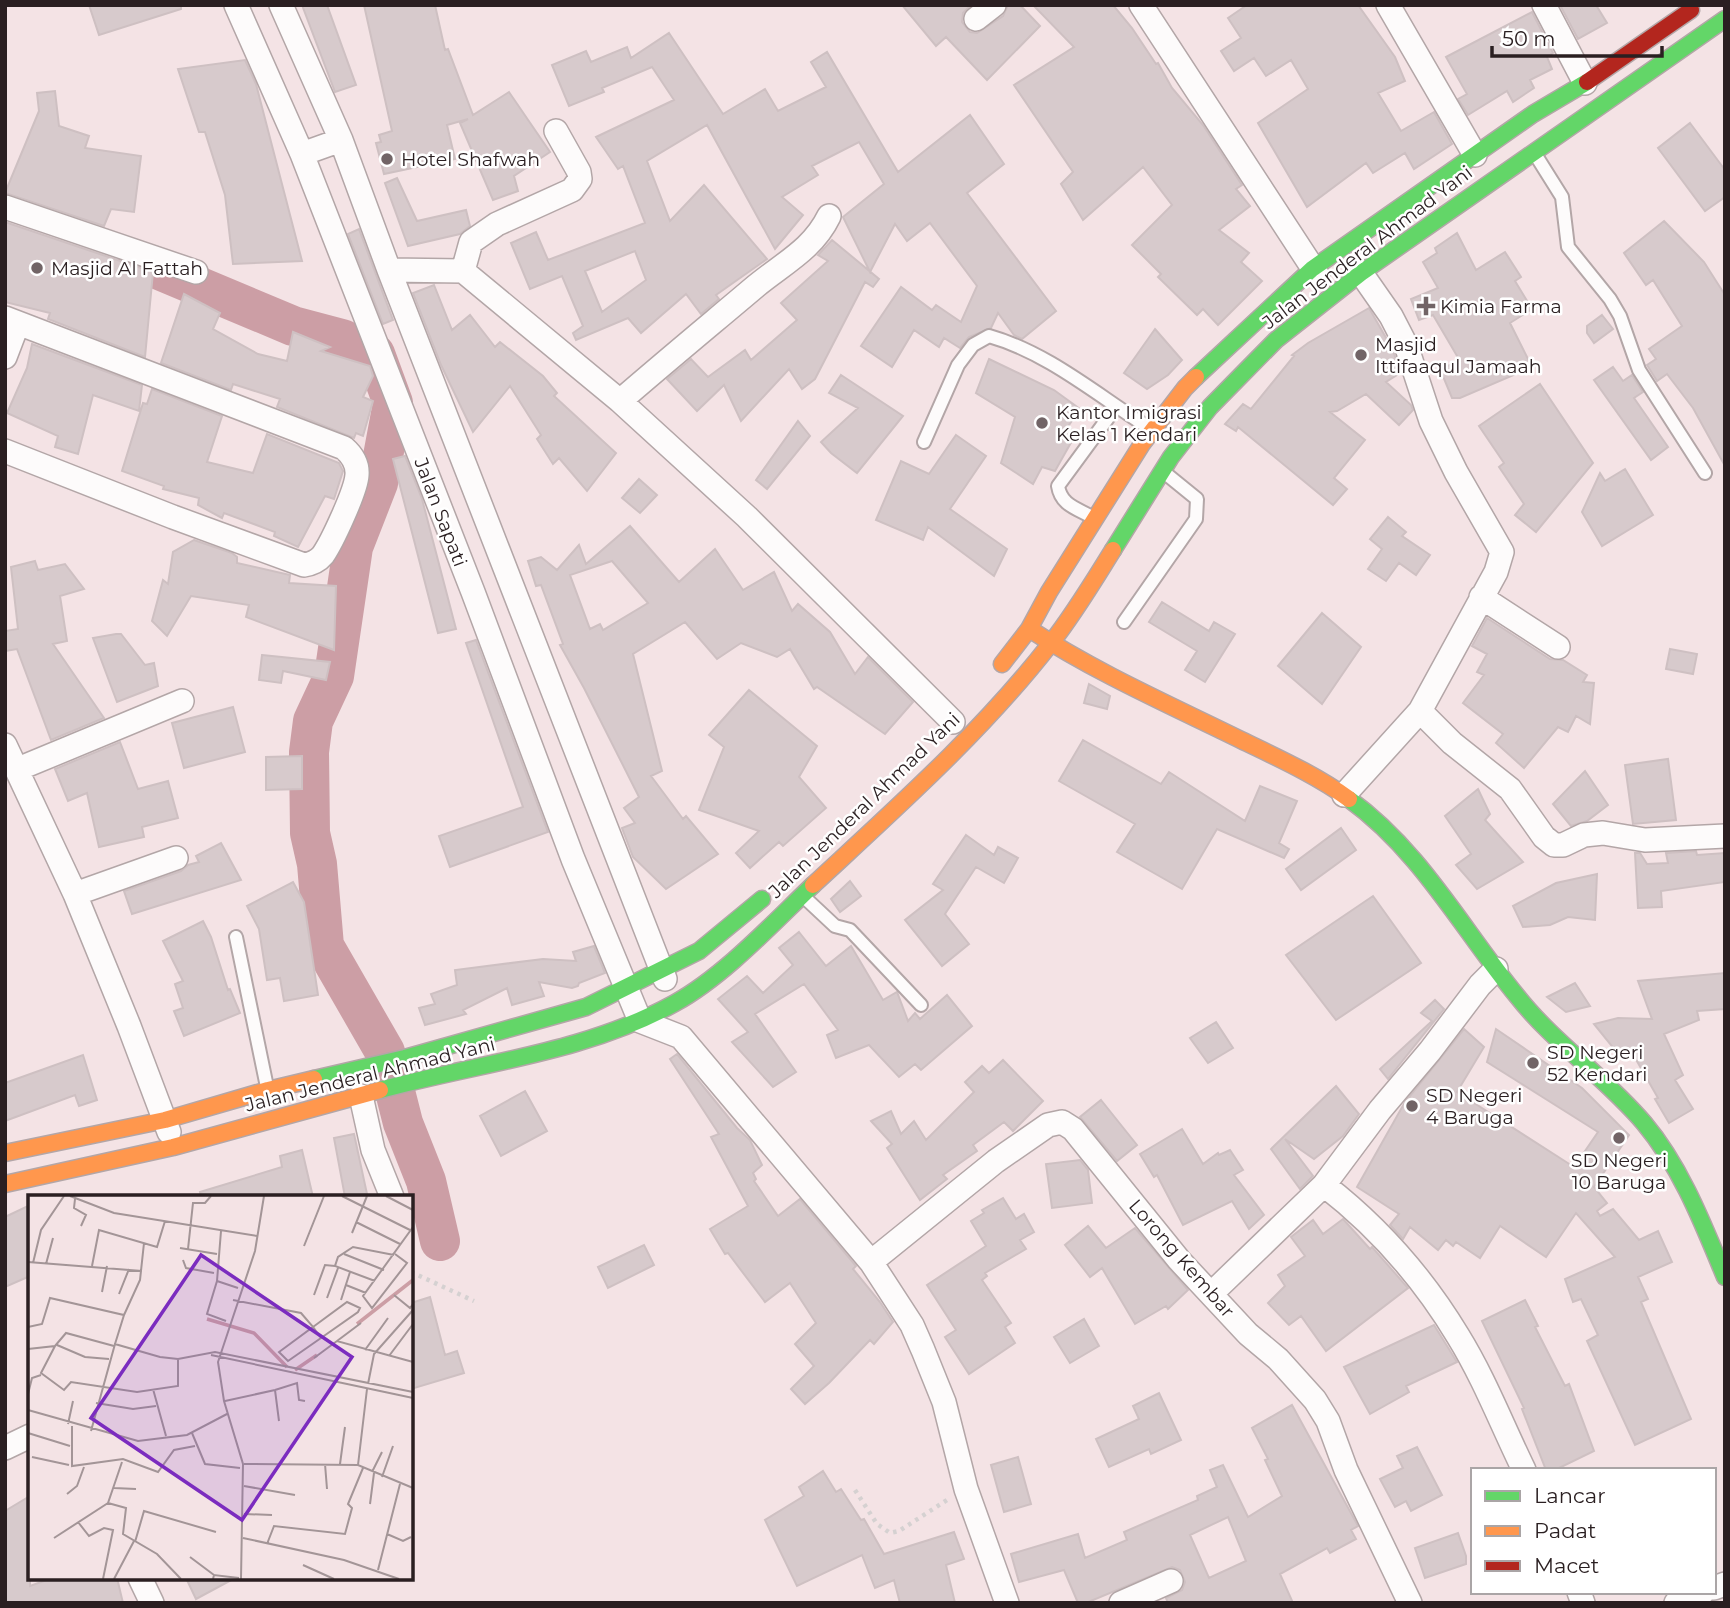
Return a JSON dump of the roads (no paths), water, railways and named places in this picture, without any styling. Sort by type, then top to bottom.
[{"type":"main road","name":"Jalan Jenderal Ahmad Yani","points":[[989,680],[1014,651],[1095,518],[1153,430],[1185,388],[1253,322],[1312,269],[1533,114],[1585,83],[1684,9]]},
{"type":"main road","name":"Jalan Jenderal Ahmad Yani","points":[[5,1184],[173,1147],[388,1088],[564,1046],[640,1021],[678,1002],[724,968],[910,795],[1008,694],[1051,643],[1081,601],[1162,471],[1210,407],[1246,368],[1276,340],[1361,273],[1725,19]]},
{"type":"main road","points":[[1029,628],[1051,643],[1345,795],[1381,825],[1419,863],[1496,969],[1537,1020],[1644,1122],[1666,1152],[1719,1245],[1725,1277]]},
{"type":"main road","name":"Jalan Jenderal Ahmad Yani","points":[[5,1153],[165,1120],[268,1090],[405,1058],[586,1007],[699,951],[777,886]]},
{"type":"street","name":"Jalan Sapati","points":[[236,5],[302,154],[624,987],[640,1021]]},
{"type":"street","name":"Jalan Sapati","points":[[281,5],[341,140],[660,969],[678,1002]]},
{"type":"street","points":[[1141,5],[1332,296]]},
{"type":"street","points":[[1388,5],[1475,155]]},
{"type":"street","points":[[1544,5],[1585,83]]},
{"type":"street","points":[[463,271],[471,242],[497,224],[572,190],[580,179],[556,131]]},
{"type":"street","points":[[302,154],[341,140]]},
{"type":"street","points":[[5,206],[196,272]]},
{"type":"street","points":[[620,401],[769,275],[808,247],[821,233],[829,216]]},
{"type":"street","points":[[389,270],[463,271],[620,401],[747,517],[955,720]]},
{"type":"street","points":[[1345,795],[1420,711],[1496,572],[1502,552],[1456,472],[1431,421],[1406,345],[1391,316],[1361,273]]},
{"type":"street","points":[[5,357],[12,320],[344,448],[354,457],[358,474],[353,493],[322,557],[304,565],[5,451]]},
{"type":"street","points":[[1481,597],[1558,647]]},
{"type":"street","points":[[18,769],[182,701]]},
{"type":"street","points":[[1420,711],[1452,743],[1510,789],[1544,837],[1554,845],[1563,845],[1584,835],[1603,833],[1645,840],[1725,836]]},
{"type":"street","points":[[5,745],[75,894],[165,1120],[173,1147]]},
{"type":"street","points":[[75,894],[176,858]]},
{"type":"street","points":[[1211,1294],[1324,1185],[1479,985],[1496,969]]},
{"type":"street","points":[[678,1002],[681,1037]]},
{"type":"street","points":[[640,1021],[681,1037],[871,1262],[912,1325],[944,1402],[966,1489],[1007,1603]]},
{"type":"street","points":[[361,1096],[373,1150],[391,1195]]},
{"type":"street","name":"Lorong Kembar","points":[[871,1262],[996,1161],[1048,1125],[1062,1122],[1073,1129],[1087,1145],[1178,1260],[1315,1399],[1328,1421],[1346,1470],[1410,1603]]},
{"type":"street","points":[[61,1171],[67,1195]]},
{"type":"street","points":[[1324,1185],[1384,1239],[1440,1308],[1483,1382],[1523,1468]]},
{"type":"street","points":[[5,1448],[28,1437]]},
{"type":"street","points":[[141,1580],[152,1603]]},
{"type":"street","points":[[1121,1603],[1171,1581]]},
{"type":"street","points":[[1676,1603],[1698,1594]]},
{"type":"lane","points":[[1533,151],[1562,197],[1568,247],[1610,299],[1620,316],[1639,370],[1705,473]]},
{"type":"lane","points":[[924,442],[958,365],[973,345],[989,336],[1044,357],[1153,430]]},
{"type":"lane","points":[[1095,518],[1059,497],[1058,486],[1116,407]]},
{"type":"lane","points":[[1124,622],[1196,519],[1197,499],[1162,471]]},
{"type":"lane","points":[[801,894],[835,926],[850,930],[921,1005]]},
{"type":"lane","points":[[236,937],[268,1090]]},
{"type":"waterway","points":[[138,261],[293,326],[342,339],[375,354],[393,403],[378,483],[353,547],[334,676],[313,721],[309,752],[310,833],[317,864],[324,946],[385,1052],[403,1123],[426,1181],[440,1241]]},
{"type":"place","name":"Hotel Shafwah","points":[[387,159]]},
{"type":"place","name":"Masjid Al Fattah","points":[[37,268]]},
{"type":"place","name":"Kimia Farma","points":[[1426,306]]},
{"type":"place","name":"Masjid Ittifaaqul Jamaah","points":[[1361,355]]},
{"type":"place","name":"Kantor Imigrasi Kelas 1 Kendari","points":[[1042,423]]},
{"type":"place","name":"SD Negeri 52 Kendari","points":[[1533,1063]]},
{"type":"place","name":"SD Negeri 4 Baruga","points":[[1412,1106]]},
{"type":"place","name":"SD Negeri 10 Baruga","points":[[1619,1138]]}]
